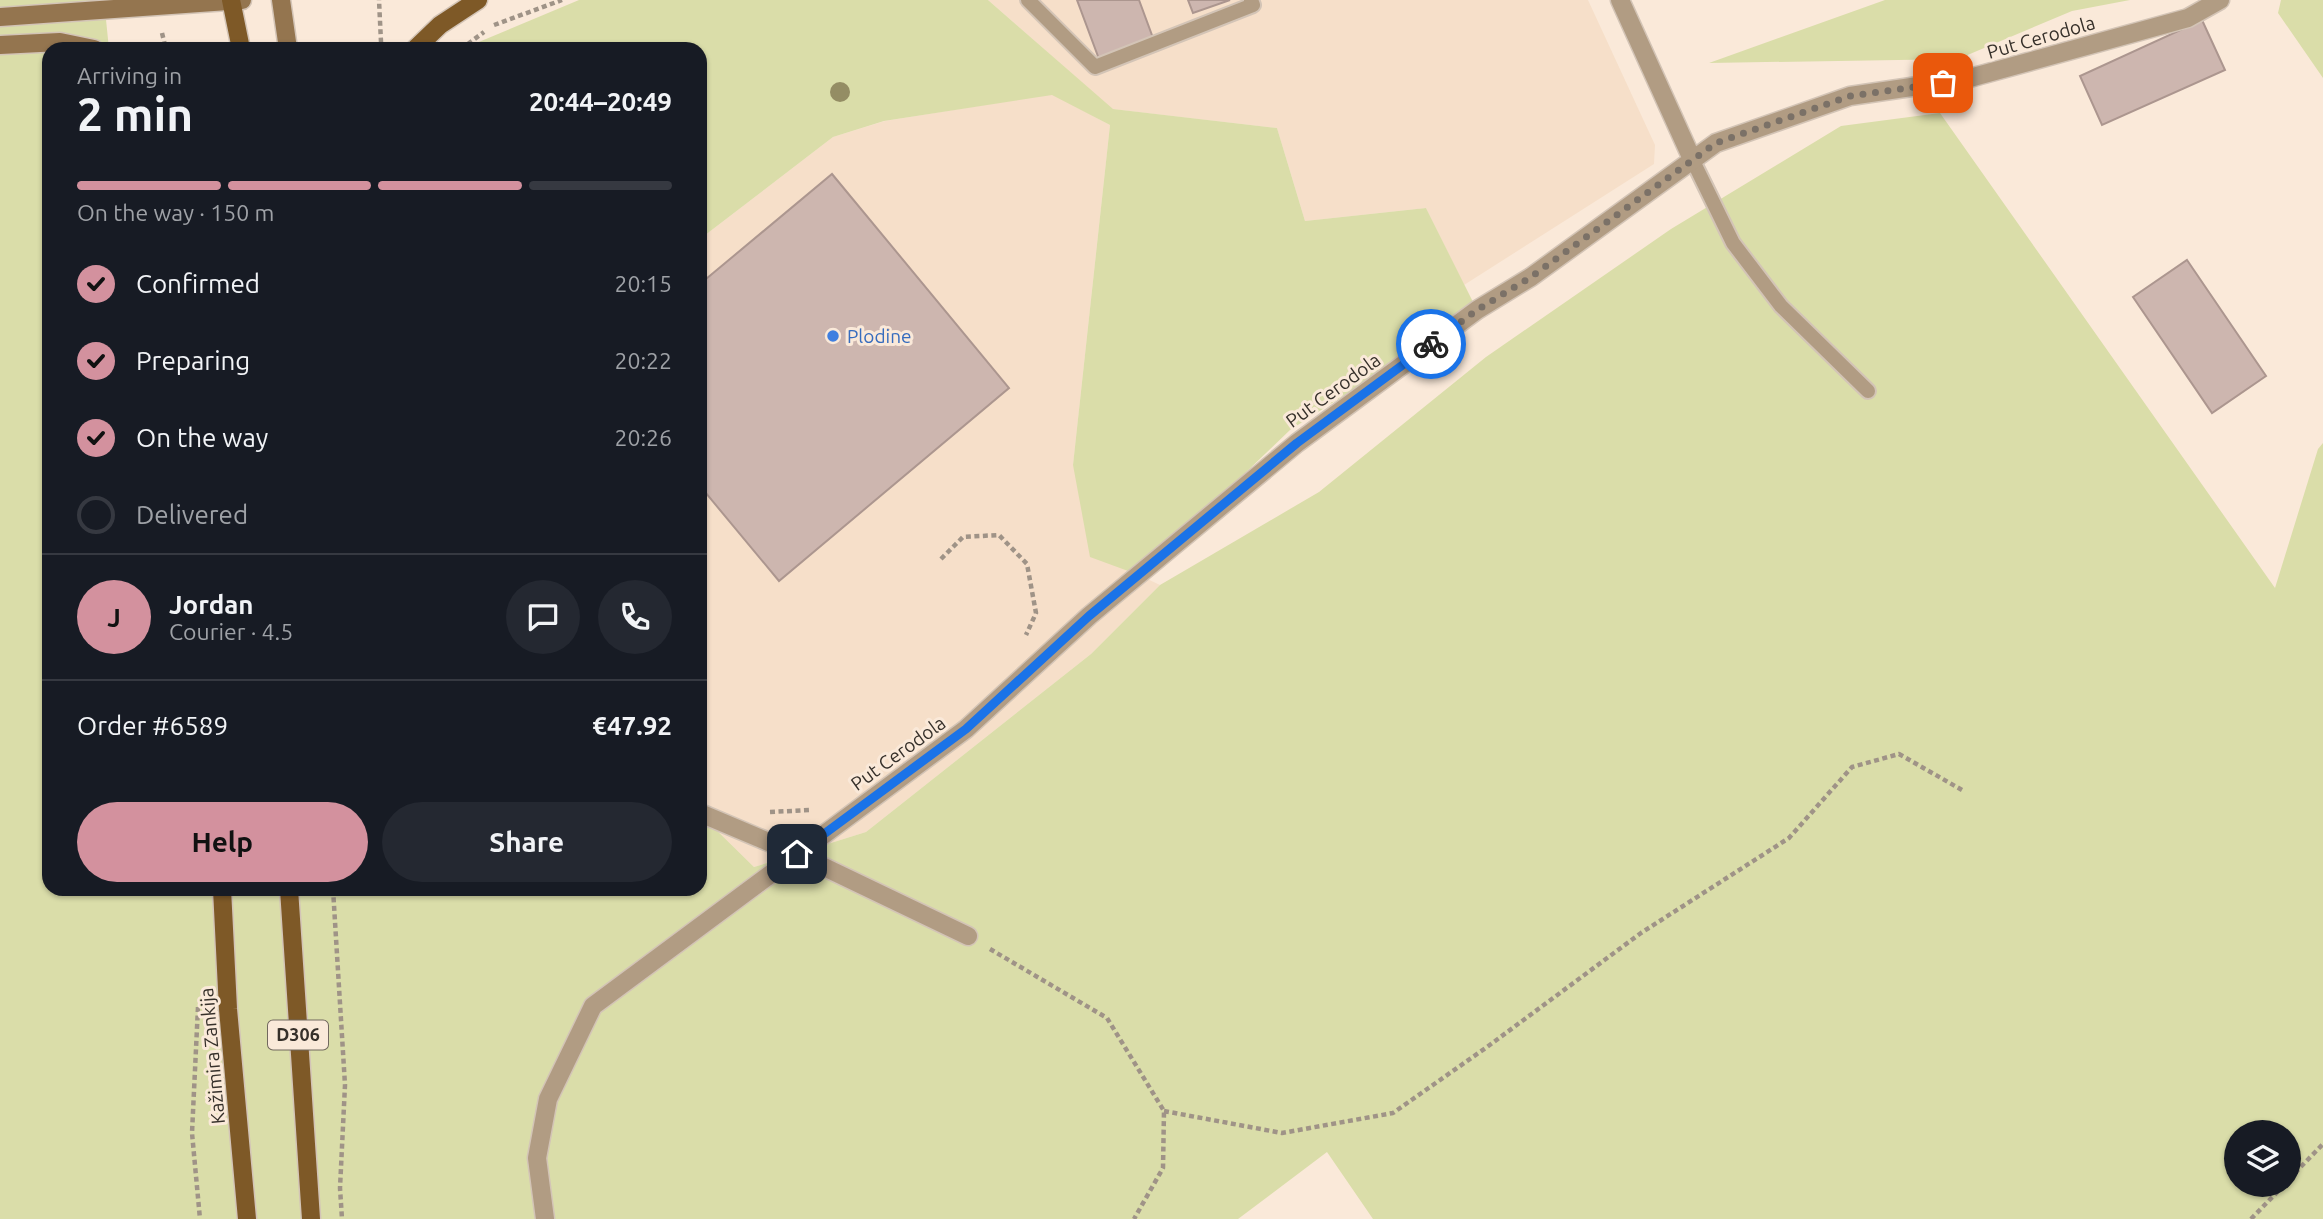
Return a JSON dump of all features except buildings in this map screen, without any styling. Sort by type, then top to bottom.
[{"type":"main road","points":[[231,0],[240,42]]},
{"type":"main road","points":[[0,17],[242,0]]},
{"type":"main road","points":[[281,0],[287,42]]},
{"type":"main road","points":[[422,42],[440,25],[478,0]]},
{"type":"main road","points":[[0,45],[42,43]]},
{"type":"main road","name":"Kažimira Zankija","points":[[222,896],[228,1009],[247,1219]]},
{"type":"main road","name":"D306","points":[[289,896],[311,1219]]},
{"type":"street","points":[[1620,0],[1692,159]]},
{"type":"street","name":"Put Cerodola","points":[[545,1219],[537,1158],[548,1099],[593,1006],[966,729],[1089,616],[1297,443],[1477,310],[1531,277],[1716,143],[1850,96],[1966,79],[2188,18],[2220,0]]},
{"type":"street","points":[[707,816],[797,854],[968,936]]},
{"type":"lane","points":[[1028,0],[1095,67],[1253,5],[1251,0]]},
{"type":"lane","points":[[1692,159],[1733,243],[1782,306],[1868,391]]},
{"type":"path","points":[[379,0],[382,42]]},
{"type":"path","points":[[470,42],[494,24],[562,0]]},
{"type":"path","points":[[941,559],[963,537],[999,535],[1027,565],[1036,612],[1026,636]]},
{"type":"path","points":[[1164,1111],[1282,1133],[1393,1112],[1487,1047],[1641,933],[1789,838],[1852,767],[1899,754],[1962,790]]},
{"type":"path","points":[[759,808],[771,812],[813,809]]},
{"type":"path","points":[[333,896],[345,1085],[340,1188],[342,1219]]},
{"type":"path","points":[[968,936],[1107,1018],[1164,1111],[1163,1168],[1134,1219]]},
{"type":"path","points":[[198,1000],[192,1133],[200,1219]]},
{"type":"path","points":[[2301,1167],[2323,1144]]},
{"type":"path","points":[[2251,1219],[2272,1197]]},
{"type":"shaded area","points":[[988,0],[1588,0],[1655,145],[1654,164],[1464,285],[1426,208],[1305,221],[1277,128],[1112,109]]},
{"type":"shaded area","points":[[1052,94],[1110,125],[1073,465],[1139,575],[1160,585],[1091,654],[866,832],[754,867],[707,821],[707,234],[833,137],[885,121]]},
{"type":"green space","points":[[0,0],[104,0],[108,42],[42,42],[42,896],[707,896],[707,821],[754,867],[866,832],[1091,654],[1160,585],[1319,492],[1486,357],[1671,229],[1841,126],[1940,113],[2275,588],[2318,449],[2323,443],[2323,1219],[1373,1219],[1327,1152],[1238,1219],[0,1219]]},
{"type":"green space","points":[[579,0],[988,0],[1113,109],[1277,128],[1305,221],[1426,208],[1477,310],[1290,430],[1139,575],[1090,557],[1073,465],[1110,125],[1052,95],[884,121],[833,137],[707,234],[707,42],[479,42]]},
{"type":"green space","points":[[1885,0],[2130,0],[2072,11],[1958,59],[1709,63]]},
{"type":"green space","points":[[2281,0],[2323,0],[2323,78],[2278,13]]},
{"type":"way so far","points":[[1431,344],[1477,310],[1531,277],[1716,143],[1850,96],[1943,83]]},
{"type":"place","name":"Plodine","points":[[833,336]]},
{"type":"route","points":[[797,854],[966,729],[1089,616],[1297,443],[1431,344]]}]
